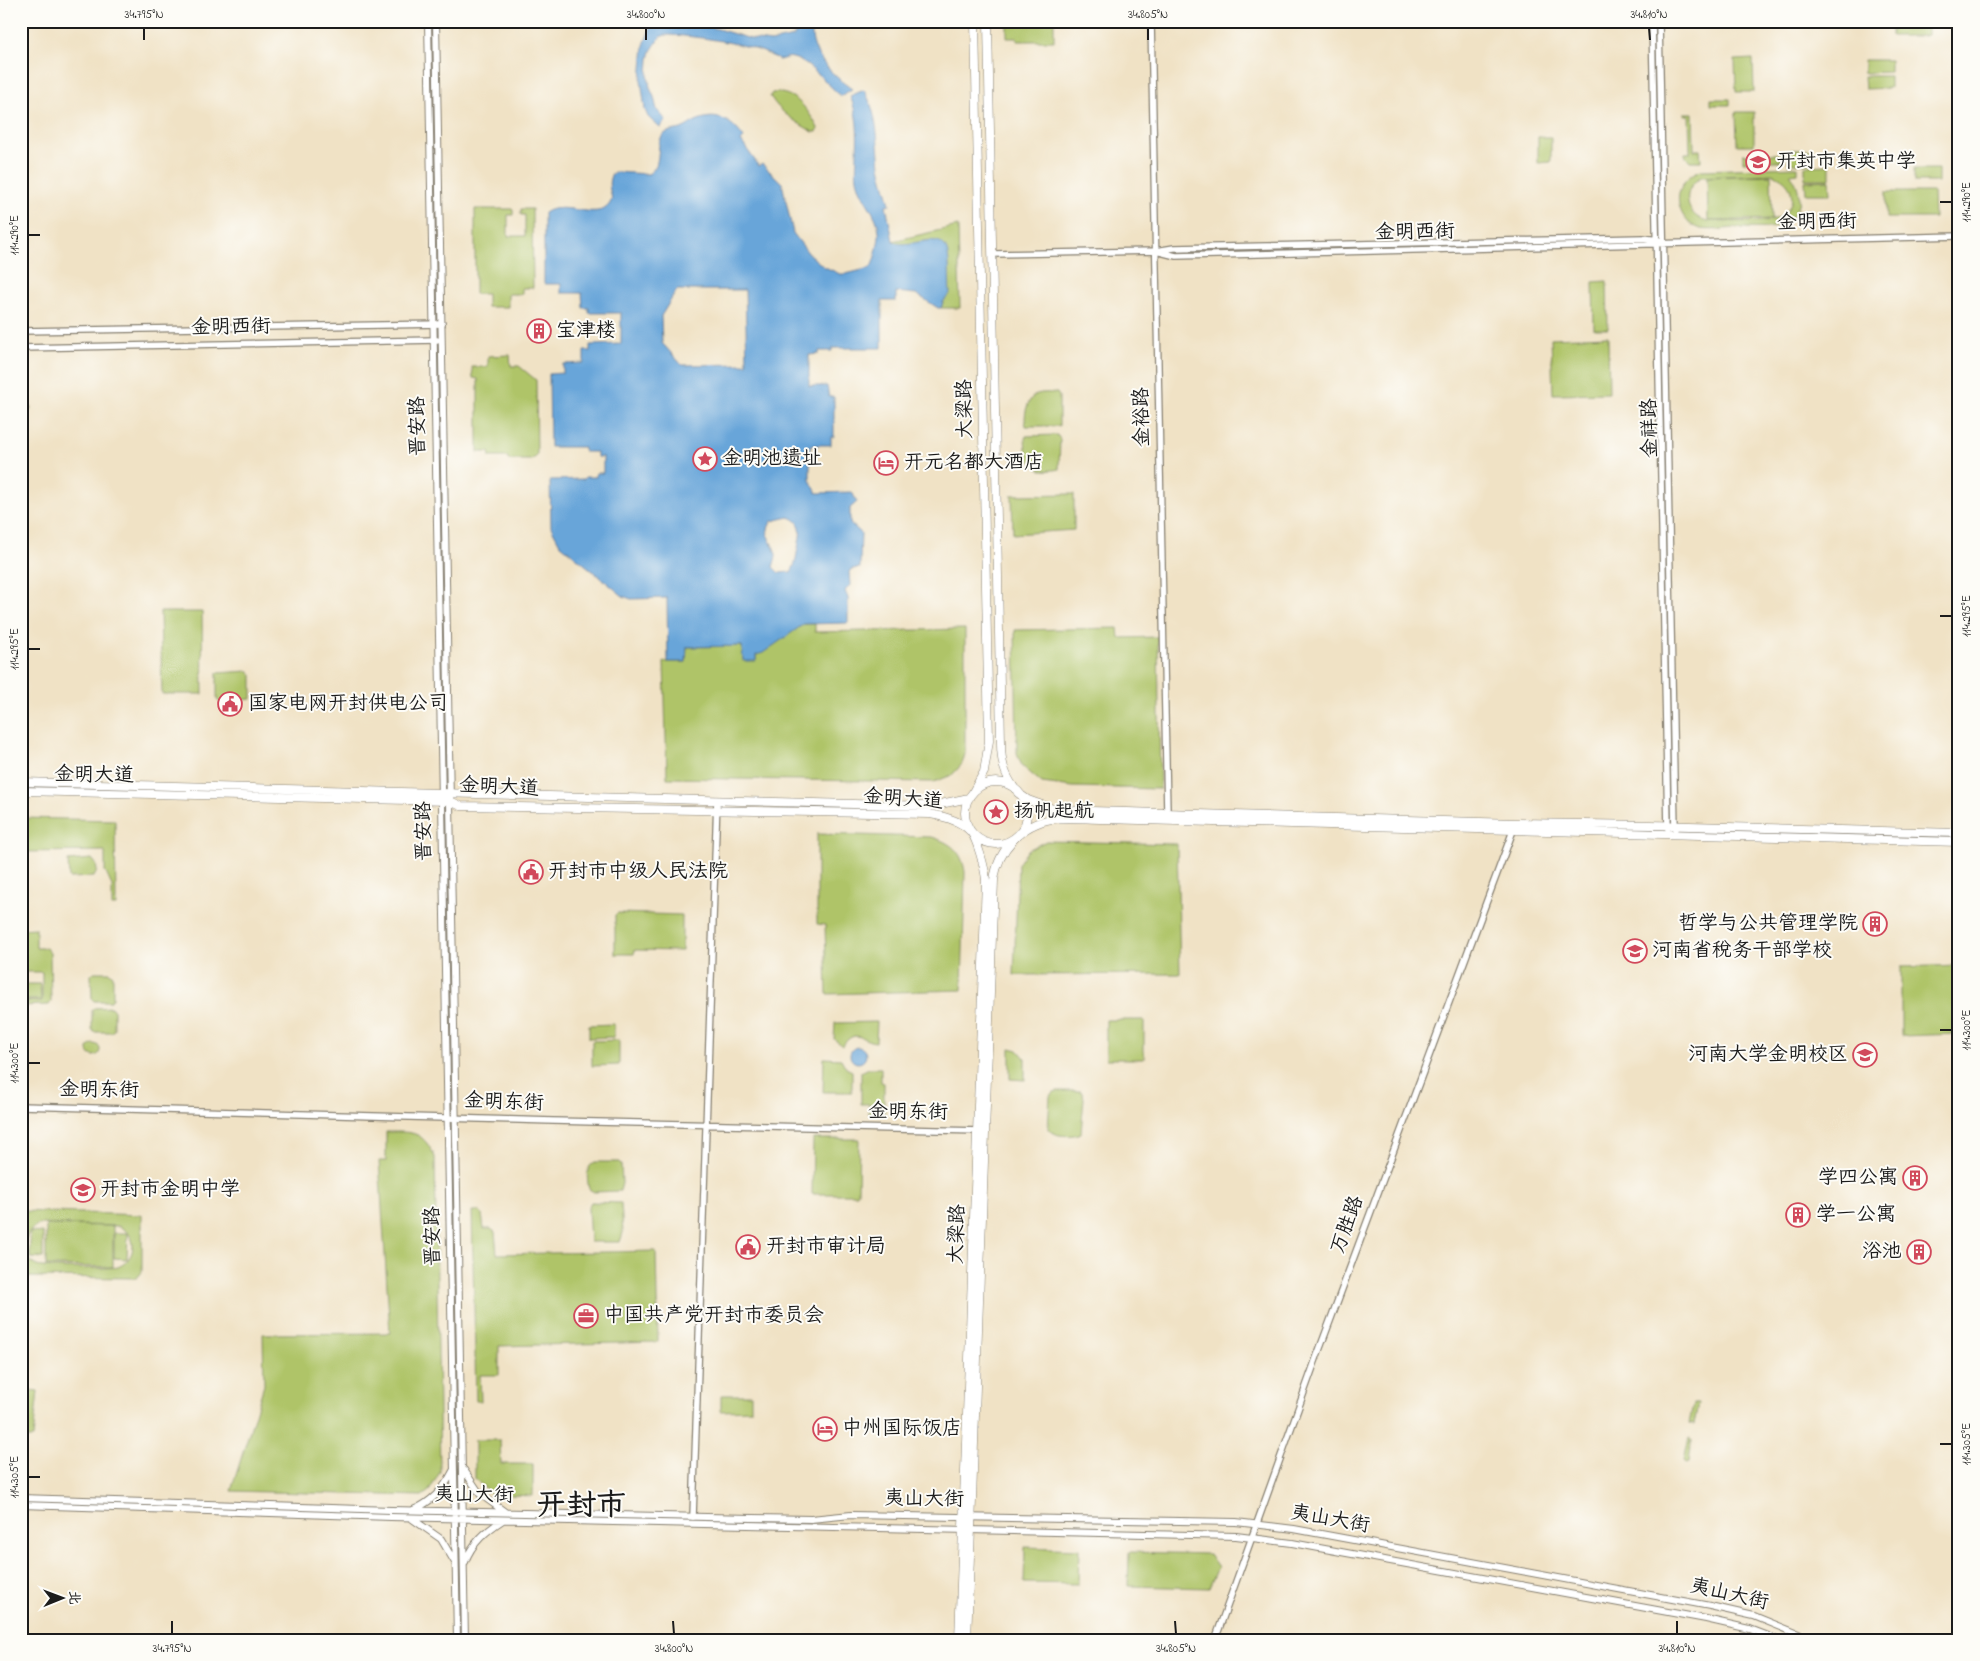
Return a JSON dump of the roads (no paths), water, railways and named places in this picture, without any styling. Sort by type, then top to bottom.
[{"type":"main road","name":"晋安路","points":[[428,21],[433,324],[445,792],[456,1118],[466,1640]]},
{"type":"main road","name":"晋安路","points":[[436,21],[442,324],[445,792]]},
{"type":"main road","name":"大梁路","points":[[971,795],[984,772],[989,741],[975,21]]},
{"type":"main road","name":"大梁路","points":[[988,21],[1001,753],[1005,772],[1017,791]]},
{"type":"main road","name":"金明大道","points":[[21,782],[931,806],[971,795]]},
{"type":"main road","points":[[1959,833],[1671,825],[1515,827],[1332,826],[1229,821],[1058,819],[1037,824],[1007,842],[996,844],[984,842],[970,831],[966,822],[965,812],[971,795],[985,784],[995,782],[1006,784],[1028,800],[1056,810],[1167,812],[1515,827],[1671,834],[1959,842]]},
{"type":"main road","name":"金明大道","points":[[21,791],[217,794],[446,801],[461,806],[930,814],[947,818],[970,831]]},
{"type":"main road","points":[[1017,791],[1024,802],[1026,812],[1025,822],[1017,836]]},
{"type":"main road","name":"晋安路","points":[[446,801],[447,1118],[457,1640]]},
{"type":"main road","name":"大梁路","points":[[970,831],[981,856],[986,880],[981,1131]]},
{"type":"main road","name":"大梁路","points":[[966,1640],[967,1517],[981,1131],[994,880],[996,868],[1002,854],[1017,836]]},
{"type":"main road","points":[[454,1467],[442,1489],[427,1503],[410,1514],[442,1539],[451,1553],[456,1567]]},
{"type":"main road","points":[[463,1468],[480,1494],[505,1516],[480,1537],[470,1552],[464,1566]]},
{"type":"main road","name":"夷山大街","points":[[21,1498],[410,1514]]},
{"type":"main road","name":"夷山大街","points":[[21,1505],[505,1516],[1251,1537],[1681,1614],[1750,1629],[1779,1640]]},
{"type":"main road","name":"夷山大街","points":[[505,1516],[811,1519],[851,1516],[1236,1522],[1294,1529],[1718,1608],[1754,1616],[1813,1640]]},
{"type":"main road","name":"大梁路","points":[[959,1640],[967,1530]]},
{"type":"street","name":"金裕路","points":[[1151,21],[1167,812]]},
{"type":"street","name":"金祥路","points":[[1652,21],[1671,825]]},
{"type":"street","name":"金祥路","points":[[1659,21],[1671,834]]},
{"type":"street","name":"金明西街","points":[[992,254],[1532,240],[1643,238],[1656,242],[1676,242],[1959,236]]},
{"type":"street","name":"金明西街","points":[[21,331],[442,324]]},
{"type":"street","name":"金明西街","points":[[21,348],[442,340]]},
{"type":"street","points":[[692,1517],[717,800]]},
{"type":"street","name":"万胜路","points":[[1215,1640],[1251,1537],[1515,827]]},
{"type":"street","name":"金明东街","points":[[21,1106],[981,1131]]},
{"type":"water","points":[[653,21],[678,21],[771,42],[793,37],[805,21],[814,21],[812,31],[816,51],[829,69],[852,89],[841,96],[812,69],[793,58],[789,57],[778,60],[769,54],[741,45],[707,39],[665,35],[660,37],[651,51],[648,75],[657,110],[666,120],[660,128],[648,117],[645,110],[641,80],[644,45]]},
{"type":"water","points":[[864,90],[872,108],[880,166],[890,204],[886,205],[893,241],[899,244],[907,244],[932,240],[945,246],[949,259],[950,294],[943,302],[941,308],[938,308],[916,294],[896,292],[896,301],[882,301],[882,348],[832,348],[832,351],[819,351],[819,354],[809,355],[809,386],[827,386],[829,397],[834,397],[834,437],[831,437],[831,445],[810,445],[810,480],[817,493],[852,492],[857,502],[850,508],[850,523],[861,533],[860,568],[851,569],[849,572],[850,585],[845,591],[848,598],[848,623],[804,624],[763,653],[756,655],[756,661],[743,661],[742,646],[687,647],[686,662],[668,662],[667,598],[631,599],[623,596],[560,544],[551,527],[550,480],[596,477],[596,473],[603,473],[603,457],[597,457],[597,452],[584,452],[584,447],[550,447],[549,374],[563,373],[563,364],[584,363],[584,351],[590,351],[590,345],[621,344],[621,313],[589,313],[589,308],[583,308],[582,293],[561,293],[561,284],[544,284],[544,213],[552,209],[562,208],[592,211],[607,207],[612,199],[609,183],[612,174],[616,172],[648,174],[656,166],[660,139],[665,133],[681,129],[706,118],[719,118],[735,127],[744,138],[741,141],[759,166],[762,164],[782,183],[793,233],[809,254],[823,266],[840,274],[870,268],[879,240],[879,232],[876,219],[860,189],[857,179],[857,124],[850,96]],"holes":[[[677,290],[745,290],[747,364],[682,365],[662,343],[661,316]],[[789,517],[797,522],[800,530],[800,539],[791,572],[779,573],[773,567],[776,555],[769,539],[768,531],[772,521]]]},
{"type":"water","points":[[855,1047],[861,1047],[866,1052],[864,1061],[855,1063],[850,1058],[850,1052]]},
{"type":"place","name":"开封市集英中学","points":[[1758,162]]},
{"type":"place","name":"宝津楼","points":[[539,331]]},
{"type":"place","name":"金明池遗址","points":[[705,459]]},
{"type":"place","name":"开元名都大酒店","points":[[886,463]]},
{"type":"place","name":"国家电网开封供电公司","points":[[230,704]]},
{"type":"place","name":"扬帆起航","points":[[996,812]]},
{"type":"place","name":"开封市中级人民法院","points":[[531,872]]},
{"type":"place","name":"哲学与公共管理学院","points":[[1875,924]]},
{"type":"place","name":"河南省税务干部学校","points":[[1635,951]]},
{"type":"place","name":"河南大学金明校区","points":[[1865,1055]]},
{"type":"place","name":"学四公寓","points":[[1915,1178]]},
{"type":"place","name":"开封市金明中学","points":[[83,1190]]},
{"type":"place","name":"学一公寓","points":[[1798,1215]]},
{"type":"place","name":"开封市审计局","points":[[748,1247]]},
{"type":"place","name":"浴池","points":[[1919,1252]]},
{"type":"place","name":"中国共产党开封市委员会","points":[[586,1316]]},
{"type":"place","name":"中州国际饭店","points":[[825,1429]]},
{"type":"district","name":"开封市","points":[[581,1507]]}]
